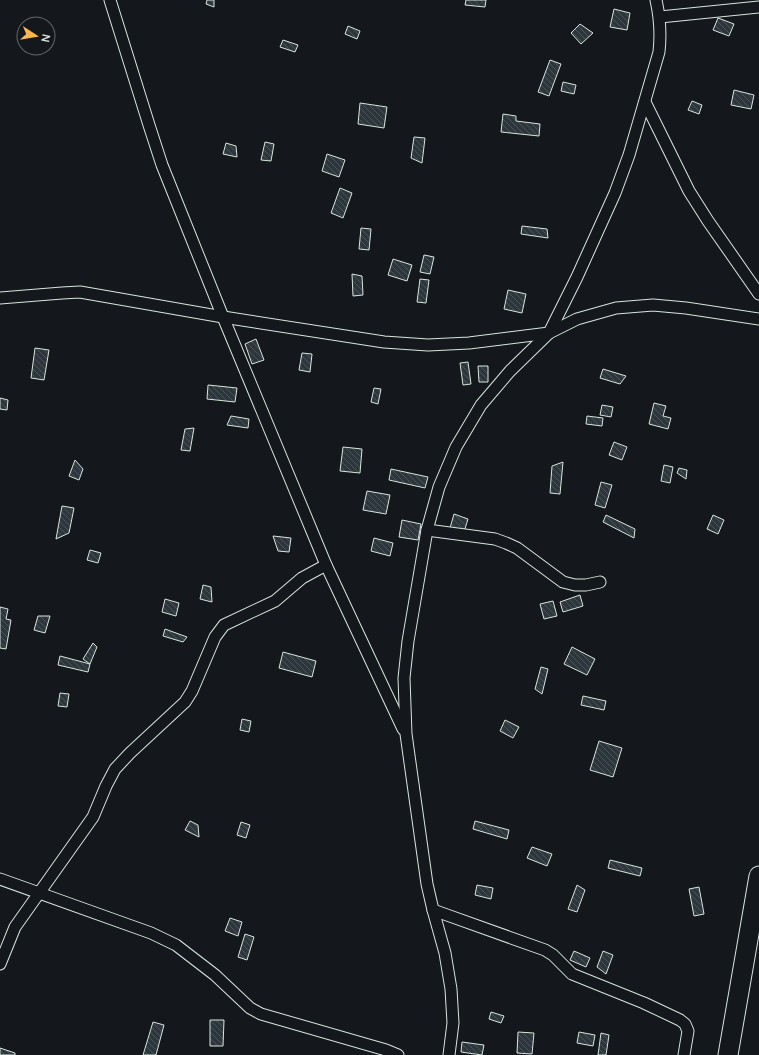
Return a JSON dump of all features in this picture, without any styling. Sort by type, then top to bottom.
[{"type":"highway","points":[[728,1055],[759,876]]},
{"type":"street","points":[[110,0],[162,165],[223,317],[326,565],[406,734]]},
{"type":"street","points":[[549,333],[577,277],[615,193],[629,156],[659,52],[661,36],[660,17],[656,0]]},
{"type":"street","points":[[660,17],[759,7]]},
{"type":"street","points":[[645,102],[688,191],[759,294]]},
{"type":"street","points":[[0,298],[80,292],[223,317],[384,342],[428,344],[469,343],[549,333]]},
{"type":"street","points":[[449,1055],[453,1023],[451,989],[445,953],[427,884],[406,734],[404,678],[408,641],[427,530],[440,487],[456,447],[481,405],[510,371],[549,333],[577,319],[616,308],[653,305],[686,308],[759,320]]},
{"type":"street","points":[[427,530],[506,543],[517,548],[563,582],[575,585],[586,585],[600,582]]},
{"type":"street","points":[[0,964],[15,927],[93,817],[106,786],[116,769],[130,753],[185,702],[192,691],[215,636],[224,625],[275,601],[302,578],[326,565]]},
{"type":"street","points":[[0,879],[151,933],[176,945],[216,975],[250,1008],[261,1014],[386,1050],[398,1055]]},
{"type":"street","points":[[433,910],[545,950],[553,955],[572,974],[644,1003],[680,1020],[685,1024],[688,1031],[684,1055]]},
{"type":"building","points":[[207,0],[214,0],[214,7],[206,4]]},
{"type":"building","points":[[466,0],[486,0],[485,7],[465,5]]},
{"type":"building","points":[[614,9],[630,13],[627,30],[610,27]]},
{"type":"building","points":[[718,18],[734,24],[729,36],[713,30]]},
{"type":"building","points":[[580,24],[593,33],[581,44],[571,33]]},
{"type":"building","points":[[348,26],[360,31],[357,39],[345,34]]},
{"type":"building","points":[[283,40],[298,45],[295,52],[280,47]]},
{"type":"building","points":[[550,60],[561,64],[549,96],[538,92]]},
{"type":"building","points":[[563,82],[576,85],[574,94],[561,91]]},
{"type":"building","points":[[734,90],[754,95],[751,109],[731,105]]},
{"type":"building","points":[[692,101],[702,105],[699,114],[688,110]]},
{"type":"building","points":[[360,103],[387,107],[384,128],[358,124]]},
{"type":"building","points":[[503,114],[516,116],[516,121],[540,124],[539,136],[501,132]]},
{"type":"building","points":[[414,137],[425,138],[422,163],[411,158]]},
{"type":"building","points":[[265,142],[274,144],[271,161],[261,160]]},
{"type":"building","points":[[226,143],[236,146],[237,157],[223,154]]},
{"type":"building","points":[[327,154],[345,160],[339,177],[322,171]]},
{"type":"building","points":[[340,188],[352,193],[343,218],[331,213]]},
{"type":"building","points":[[522,226],[547,229],[548,238],[521,234]]},
{"type":"building","points":[[361,228],[371,229],[369,250],[359,249]]},
{"type":"building","points":[[424,255],[434,257],[430,274],[420,272]]},
{"type":"building","points":[[393,259],[412,265],[407,281],[388,275]]},
{"type":"building","points":[[352,274],[362,276],[363,295],[353,296]]},
{"type":"building","points":[[420,279],[429,280],[426,303],[417,302]]},
{"type":"building","points":[[508,290],[526,294],[522,313],[504,309]]},
{"type":"building","points":[[256,339],[264,360],[252,364],[245,344]]},
{"type":"building","points":[[35,348],[49,350],[44,380],[31,378]]},
{"type":"building","points":[[302,353],[312,354],[310,372],[299,370]]},
{"type":"building","points":[[468,362],[471,384],[463,385],[460,363]]},
{"type":"building","points":[[478,366],[488,366],[488,382],[479,382]]},
{"type":"building","points":[[603,369],[626,376],[620,384],[600,378]]},
{"type":"building","points":[[208,385],[237,388],[235,402],[207,399]]},
{"type":"building","points":[[374,388],[381,389],[378,404],[371,402]]},
{"type":"building","points":[[0,398],[8,400],[7,410],[0,409]]},
{"type":"building","points":[[654,403],[666,406],[663,416],[671,418],[668,429],[649,424]]},
{"type":"building","points":[[602,405],[613,407],[611,417],[600,415]]},
{"type":"building","points":[[231,416],[249,419],[248,428],[227,425]]},
{"type":"building","points":[[587,416],[603,418],[602,426],[586,424]]},
{"type":"building","points":[[194,428],[190,451],[181,450],[185,429]]},
{"type":"building","points":[[614,442],[627,447],[622,460],[609,455]]},
{"type":"building","points":[[343,447],[362,449],[360,473],[340,471]]},
{"type":"building","points":[[75,460],[83,469],[79,480],[69,476]]},
{"type":"building","points":[[563,462],[560,494],[550,493],[552,466]]},
{"type":"building","points":[[664,465],[673,467],[670,483],[661,481]]},
{"type":"building","points":[[679,468],[687,470],[686,479],[677,473]]},
{"type":"building","points":[[391,469],[428,477],[425,488],[389,480]]},
{"type":"building","points":[[601,482],[612,485],[605,508],[595,505]]},
{"type":"building","points":[[367,491],[390,495],[386,514],[363,510]]},
{"type":"building","points":[[62,506],[74,508],[69,533],[56,539]]},
{"type":"building","points":[[454,514],[468,519],[464,532],[450,528]]},
{"type":"building","points":[[606,515],[635,529],[634,538],[603,522]]},
{"type":"building","points":[[713,515],[724,520],[718,534],[707,529]]},
{"type":"building","points":[[402,520],[421,524],[418,540],[399,537]]},
{"type":"building","points":[[273,536],[291,538],[289,552],[278,551]]},
{"type":"building","points":[[374,538],[393,543],[390,556],[371,551]]},
{"type":"building","points":[[90,550],[101,553],[98,563],[87,560]]},
{"type":"building","points":[[203,585],[211,587],[212,602],[200,599]]},
{"type":"building","points":[[580,595],[583,606],[563,612],[560,602]]},
{"type":"building","points":[[165,599],[179,603],[176,616],[162,612]]},
{"type":"building","points":[[553,601],[557,616],[544,619],[540,604]]},
{"type":"building","points":[[0,607],[8,609],[6,619],[11,620],[6,649],[0,648]]},
{"type":"building","points":[[38,616],[50,616],[45,633],[34,630]]},
{"type":"building","points":[[165,629],[187,637],[183,642],[163,636]]},
{"type":"building","points":[[93,643],[97,647],[90,664],[83,659]]},
{"type":"building","points":[[572,647],[595,659],[587,675],[564,664]]},
{"type":"building","points":[[283,652],[316,661],[312,677],[279,668]]},
{"type":"building","points":[[60,656],[90,664],[88,672],[58,665]]},
{"type":"building","points":[[541,667],[548,669],[542,694],[535,689]]},
{"type":"building","points":[[60,693],[69,694],[67,707],[58,706]]},
{"type":"building","points":[[583,696],[606,701],[604,710],[581,705]]},
{"type":"building","points":[[242,719],[251,721],[249,732],[240,730]]},
{"type":"building","points":[[505,720],[519,727],[513,738],[500,731]]},
{"type":"building","points":[[599,741],[622,748],[613,777],[590,770]]},
{"type":"building","points":[[190,821],[198,825],[199,837],[185,830]]},
{"type":"building","points":[[475,821],[509,830],[507,839],[473,829]]},
{"type":"building","points":[[241,822],[250,825],[246,838],[237,835]]},
{"type":"building","points":[[532,847],[552,854],[547,866],[527,858]]},
{"type":"building","points":[[610,860],[642,868],[640,876],[608,868]]},
{"type":"building","points":[[477,885],[493,888],[491,899],[475,895]]},
{"type":"building","points":[[577,885],[585,890],[577,912],[568,909]]},
{"type":"building","points":[[699,887],[704,914],[694,916],[689,889]]},
{"type":"building","points":[[230,918],[242,922],[238,936],[225,931]]},
{"type":"building","points":[[245,934],[254,937],[247,960],[238,957]]},
{"type":"building","points":[[574,951],[590,958],[586,967],[570,960]]},
{"type":"building","points":[[603,951],[613,955],[606,974],[597,967]]},
{"type":"building","points":[[491,1012],[504,1016],[501,1023],[489,1019]]},
{"type":"building","points":[[210,1020],[224,1020],[223,1046],[210,1046]]},
{"type":"building","points":[[153,1022],[164,1025],[156,1055],[143,1055]]},
{"type":"building","points":[[518,1032],[534,1033],[532,1054],[517,1053]]},
{"type":"building","points":[[579,1032],[595,1035],[593,1046],[577,1043]]},
{"type":"building","points":[[601,1033],[609,1035],[606,1055],[598,1055]]},
{"type":"building","points":[[462,1042],[484,1045],[482,1055],[461,1052]]},
{"type":"building","points":[[0,1048],[15,1053],[15,1055],[0,1055]]}]
